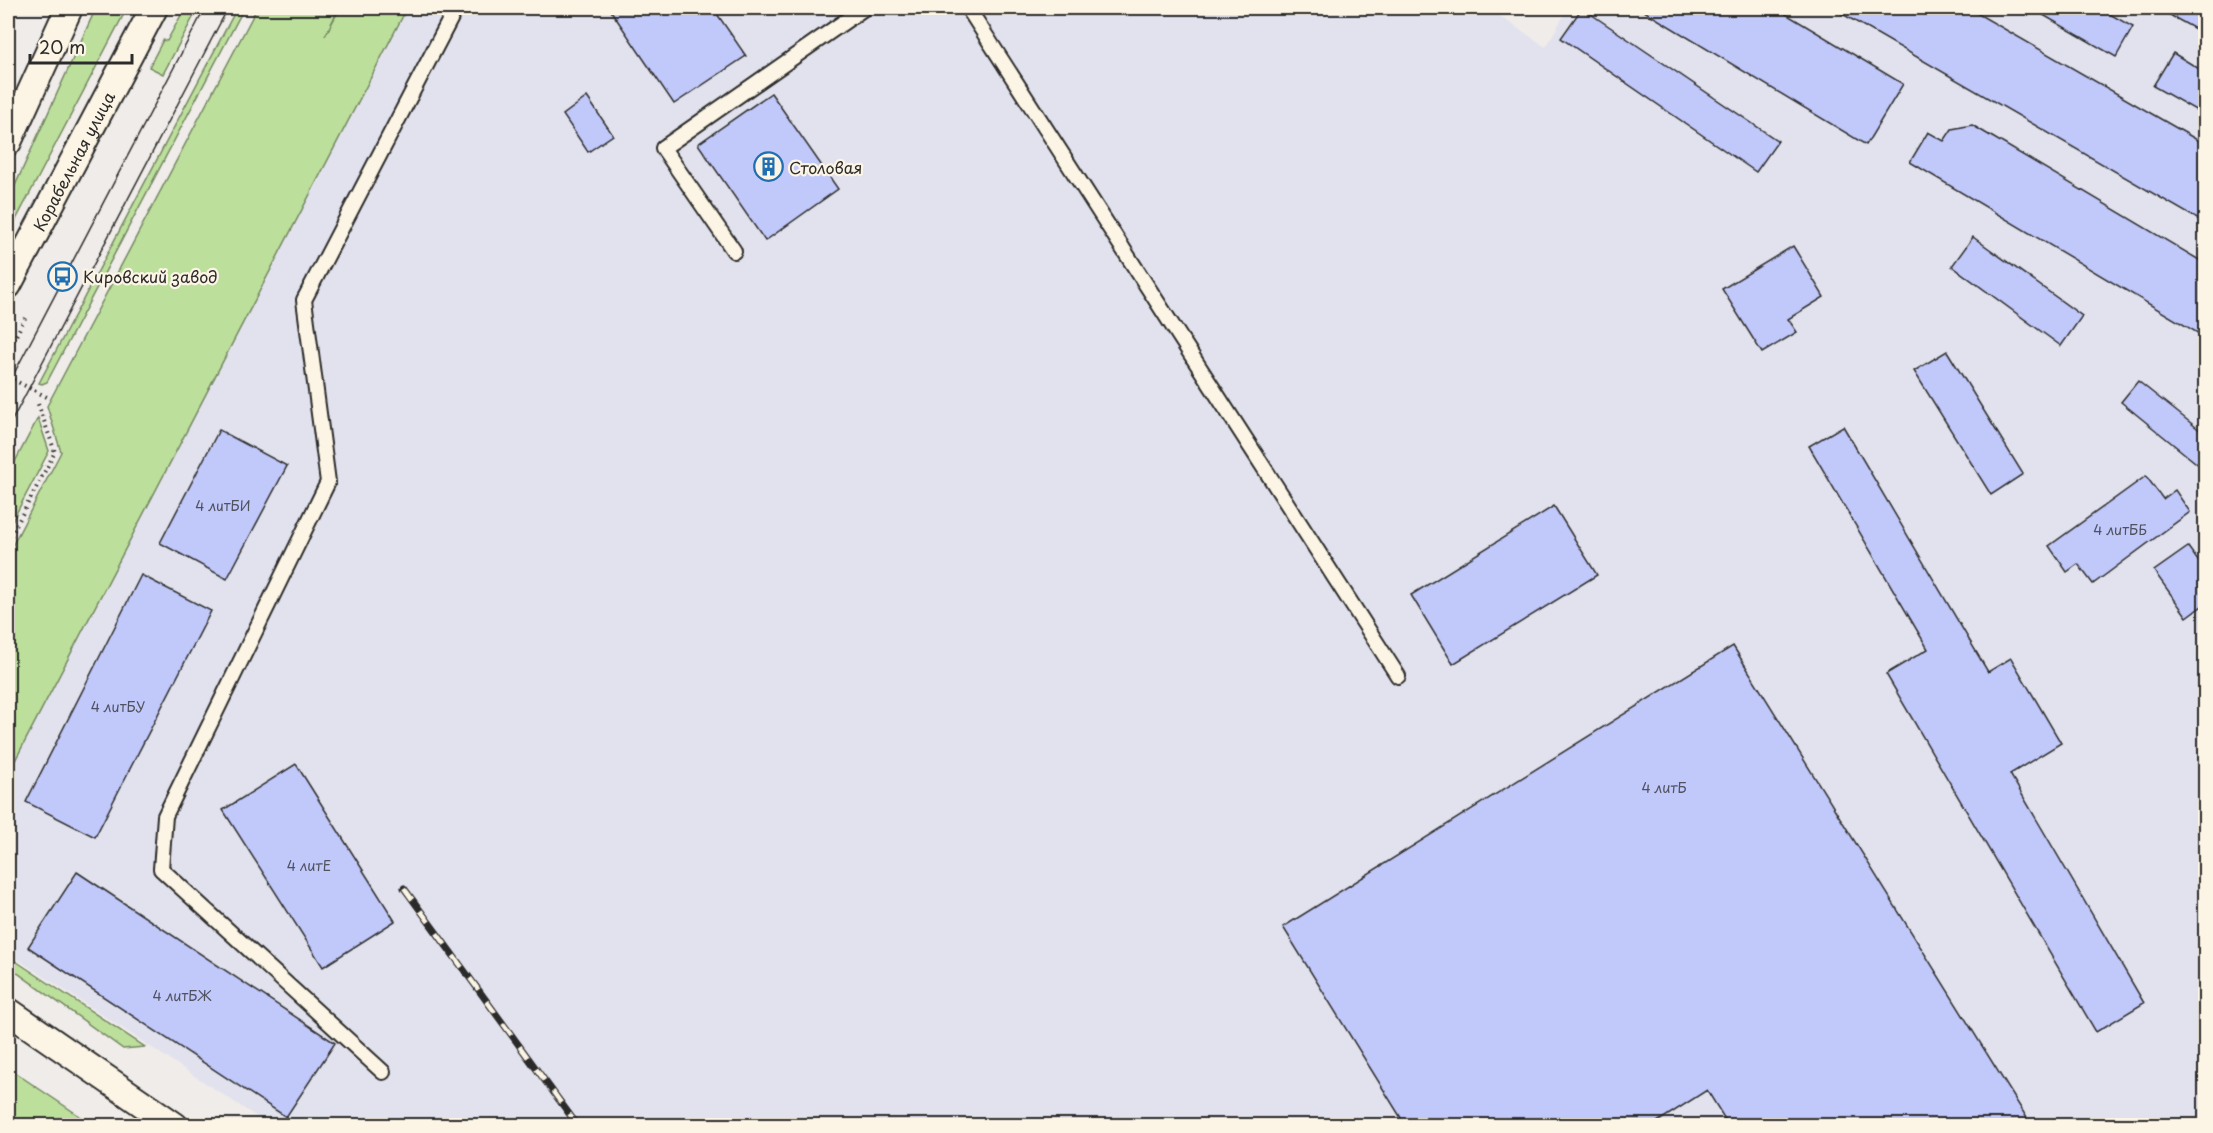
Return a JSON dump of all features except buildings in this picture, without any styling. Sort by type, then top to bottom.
[{"type":"street","points":[[8,142],[69,8]]},
{"type":"street","name":"Корабельная улица","points":[[8,285],[154,8]]},
{"type":"street","points":[[8,1011],[175,1125]]},
{"type":"lane","points":[[383,1072],[161,869],[165,816],[328,482],[304,300],[456,8]]},
{"type":"lane","points":[[734,251],[663,148],[864,8]]},
{"type":"lane","points":[[968,8],[1398,676]]},
{"type":"path","points":[[8,351],[25,318]]},
{"type":"path","points":[[8,377],[47,397]]},
{"type":"path","points":[[8,541],[55,452],[38,404]]},
{"type":"shaded area","points":[[407,8],[1488,8],[1546,47],[1568,8],[2205,8],[2205,1125],[269,1125],[8,953],[8,774]]},
{"type":"green space","points":[[96,8],[127,8],[8,235],[8,201]]},
{"type":"green space","points":[[185,8],[198,8],[163,74],[149,67],[163,40],[167,41]]},
{"type":"green space","points":[[237,8],[244,8],[47,382],[39,383]]},
{"type":"green space","points":[[257,8],[339,8],[325,36],[340,8],[407,8],[8,774],[8,554],[61,452],[47,406]]},
{"type":"green space","points":[[38,418],[49,451],[8,529],[8,475]]},
{"type":"green space","points":[[8,956],[145,1047],[123,1049],[8,966]]},
{"type":"green space","points":[[8,1068],[93,1125],[8,1125]]},
{"type":"tram line","points":[[8,385],[205,8]]},
{"type":"tram line","points":[[8,428],[228,8]]},
{"type":"railway","points":[[404,888],[578,1126]]},
{"type":"place","name":"Столовая","points":[[768,167]]},
{"type":"place","name":"Кировский завод","points":[[62,276]]}]
